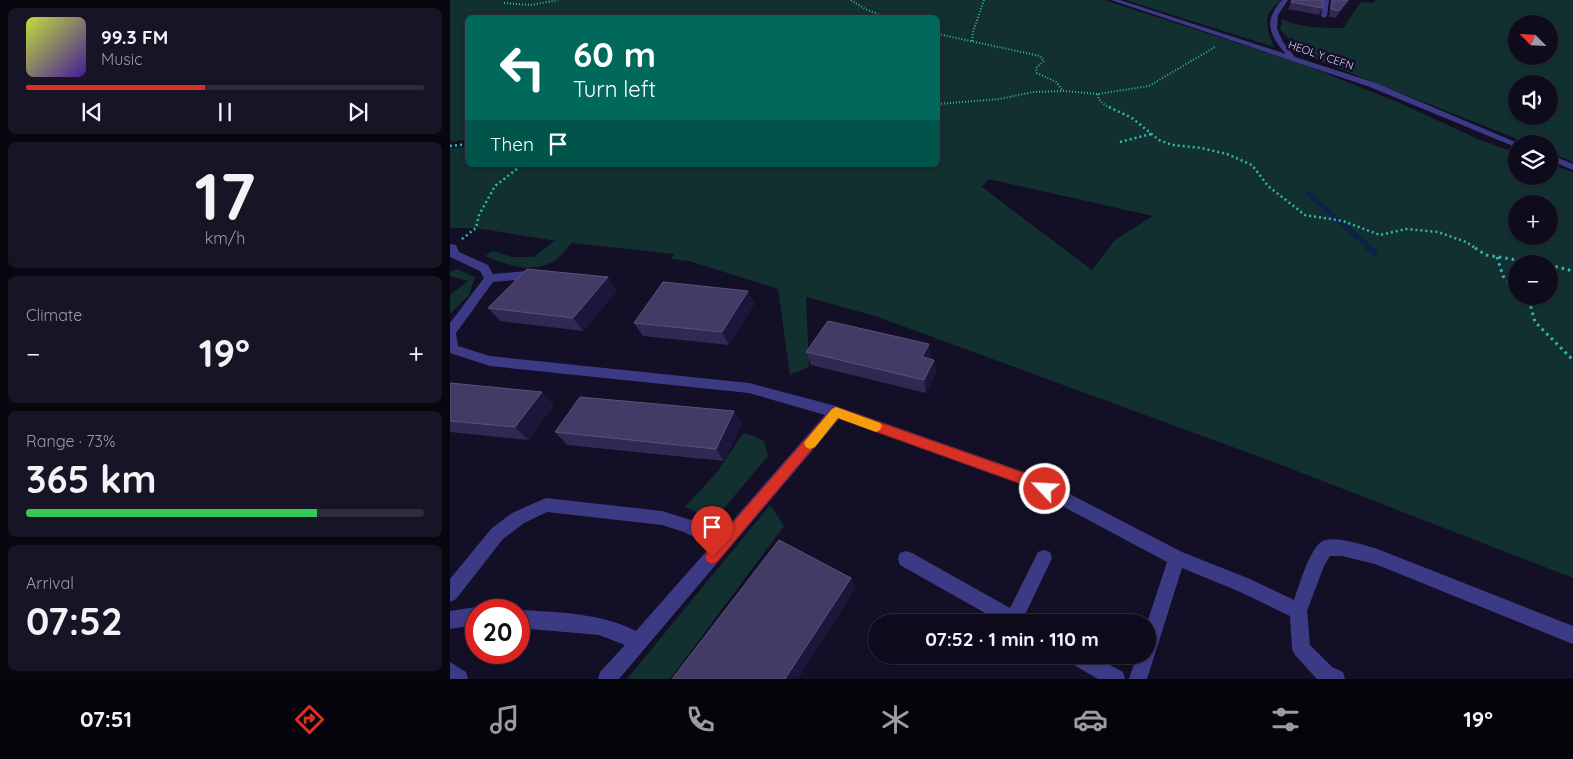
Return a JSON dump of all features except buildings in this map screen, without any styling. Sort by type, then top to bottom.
[{"type":"street","name":"HEOL Y CEFN","points":[[1114,0],[1373,85],[1508,141]]},
{"type":"street","points":[[1285,0],[1275,11],[1273,31],[1281,44],[1294,58]]},
{"type":"street","points":[[1324,16],[1326,0]]},
{"type":"street","points":[[1558,161],[1573,167]]},
{"type":"street","points":[[452,247],[454,254],[484,268],[490,278]]},
{"type":"street","points":[[551,275],[531,274],[490,278],[450,332],[452,350],[490,361],[749,388],[836,412],[1028,480],[1177,558],[1244,585],[1298,611]]},
{"type":"street","points":[[607,679],[836,412]]},
{"type":"street","points":[[450,594],[497,534],[518,518],[546,505],[662,518],[688,526],[724,543]]},
{"type":"street","points":[[1336,679],[1326,674],[1301,650],[1298,611],[1318,561],[1326,548],[1342,548],[1375,556],[1573,635]]},
{"type":"street","points":[[1018,614],[1044,558]]},
{"type":"street","points":[[1156,624],[1177,558]]},
{"type":"street","points":[[906,559],[1003,614]]},
{"type":"street","points":[[450,620],[465,618]]},
{"type":"street","points":[[530,620],[599,626],[617,631],[638,642]]},
{"type":"street","points":[[1089,664],[1116,679]]},
{"type":"street","points":[[1138,679],[1143,664]]},
{"type":"street","points":[[450,672],[459,679]]},
{"type":"path","points":[[504,3],[521,6],[558,0]]},
{"type":"path","points":[[850,0],[880,15]]},
{"type":"path","points":[[972,42],[973,32],[984,0]]},
{"type":"path","points":[[940,34],[984,45],[1021,50],[1040,56],[1044,61],[1036,68],[1037,73],[1056,82],[1064,91]]},
{"type":"path","points":[[940,104],[1000,99],[1033,92],[1064,91],[1098,94],[1149,86],[1208,50],[1236,39]]},
{"type":"path","points":[[1098,94],[1098,98],[1103,104],[1132,118],[1159,140],[1172,145],[1227,154],[1252,165],[1268,186],[1304,215],[1343,221],[1380,235],[1406,229],[1438,232],[1466,242],[1486,255],[1508,259]]},
{"type":"path","points":[[1120,142],[1151,134]]},
{"type":"path","points":[[450,146],[465,144]]},
{"type":"path","points":[[452,247],[476,228],[479,215],[495,186],[519,167]]},
{"type":"path","points":[[1497,257],[1503,276],[1508,281]]},
{"type":"path","points":[[1558,267],[1573,271]]},
{"type":"path","points":[[1530,305],[1535,322],[1573,360]]},
{"type":"green space","points":[[450,0],[1104,0],[1305,65],[1402,104],[1480,140],[1508,150],[1508,185],[1558,185],[1558,167],[1573,172],[1573,578],[1271,461],[875,316],[806,297],[809,367],[790,375],[778,289],[689,261],[671,259],[674,254],[572,243],[555,261],[544,266],[518,266],[485,256],[493,251],[512,257],[534,257],[554,241],[557,241],[476,228],[450,228],[450,148],[465,147],[465,167],[940,167],[940,15],[465,15],[465,140],[450,142]],"holes":[[[988,179],[1153,216],[1115,240],[1092,270],[982,187]]]},
{"type":"green space","points":[[1125,0],[1280,0],[1270,11],[1267,21],[1267,27],[1274,47]]},
{"type":"green space","points":[[1376,0],[1573,0],[1573,162],[1558,156],[1558,135],[1508,135],[1310,57],[1292,43],[1280,29],[1282,19],[1304,26],[1343,28],[1361,2],[1372,3]]},
{"type":"green space","points":[[457,269],[475,277],[469,295],[450,314],[450,295],[468,281],[450,276],[450,272]]},
{"type":"green space","points":[[743,433],[764,441],[768,456],[714,520],[685,507],[718,471]]},
{"type":"green space","points":[[770,505],[784,526],[670,679],[627,679]]},
{"type":"waterway","points":[[1309,194],[1371,249]]},
{"type":"waterway","points":[[1369,248],[1374,252]]},
{"type":"slow traffic","points":[[810,443],[836,412],[876,426]]},
{"type":"route","points":[[712,557],[836,412],[1028,480],[1045,489]]}]
